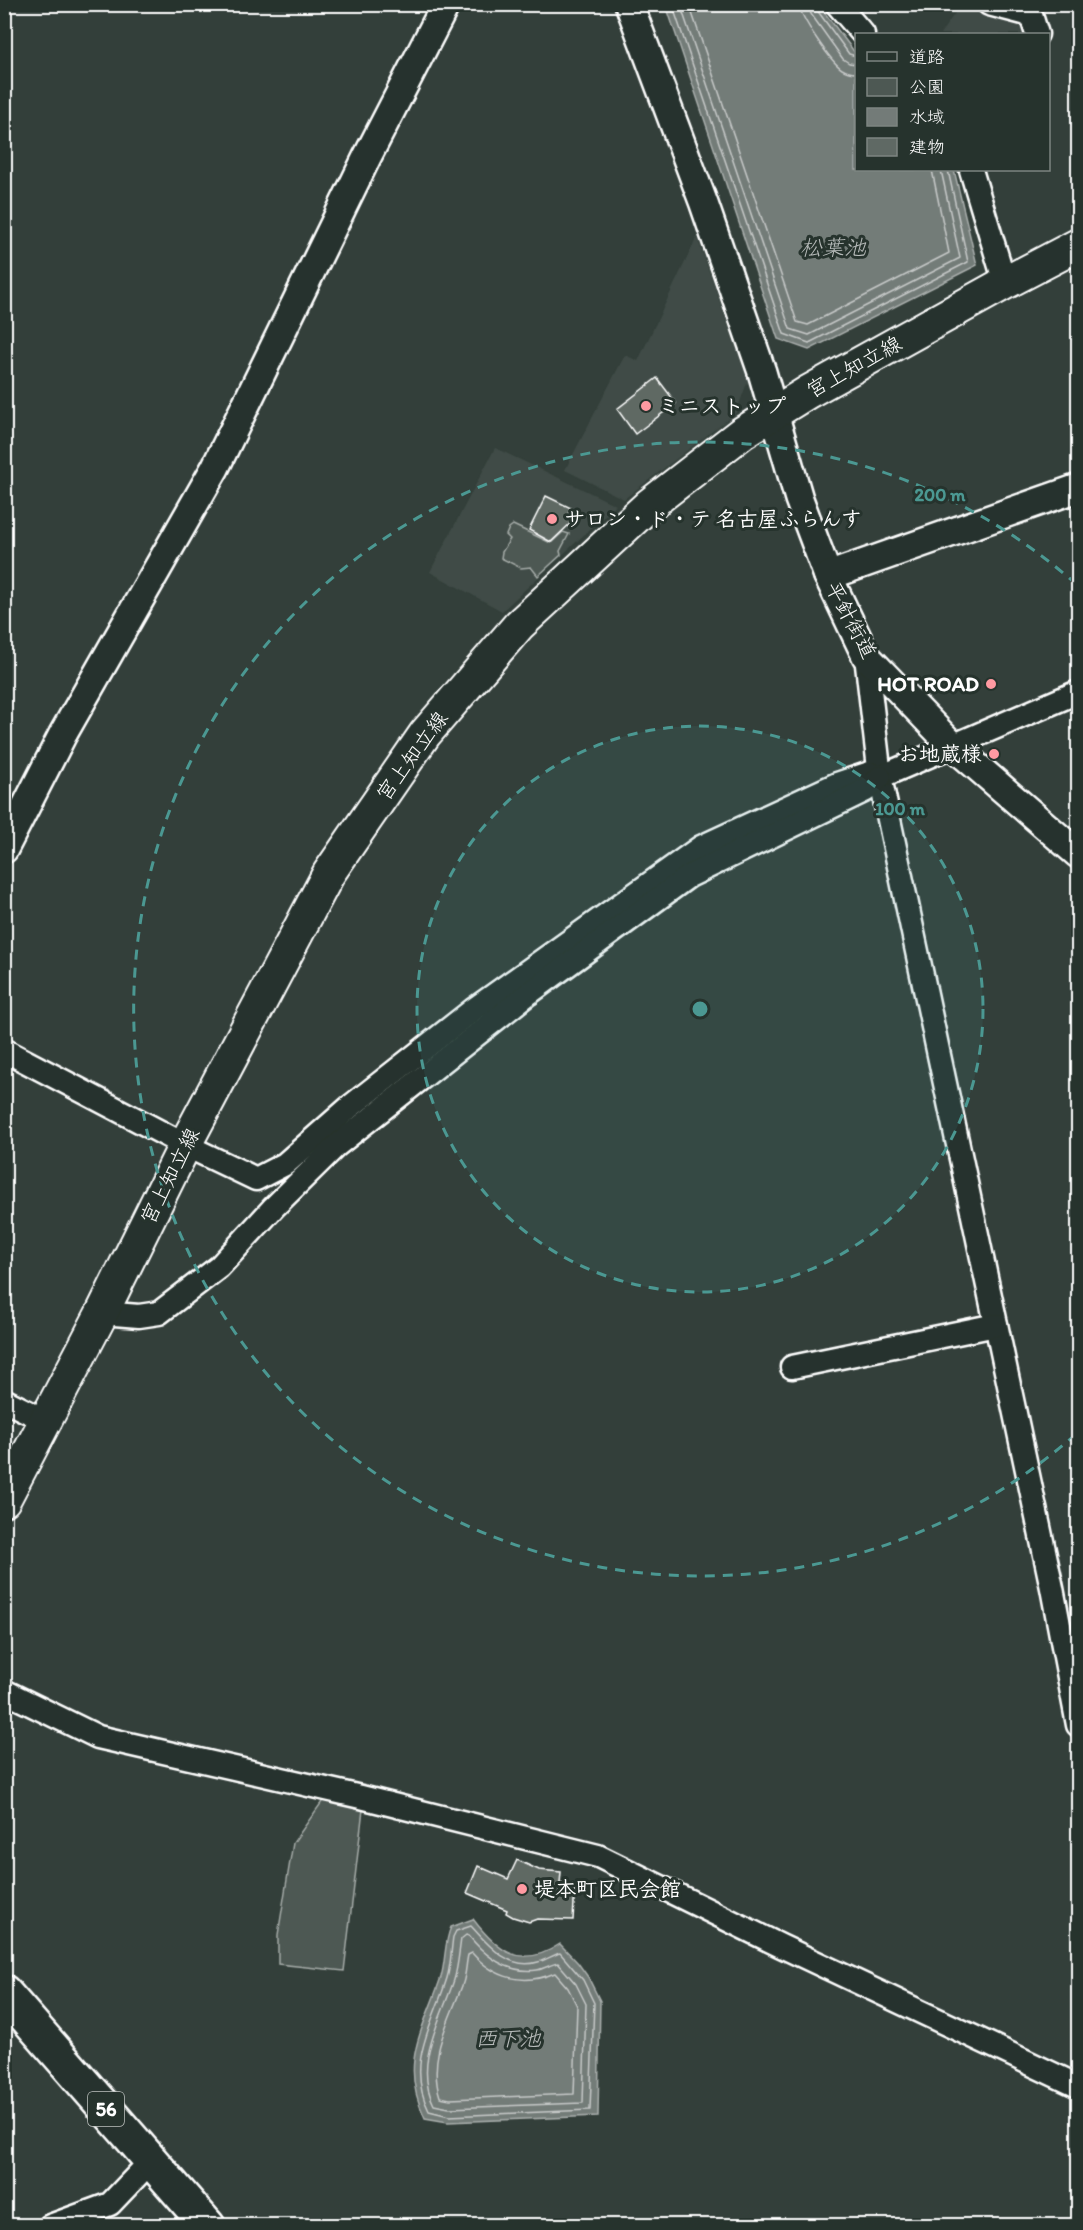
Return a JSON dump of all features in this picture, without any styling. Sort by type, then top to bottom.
[{"type":"main road","name":"宮上知立線","points":[[4,1500],[102,1313],[185,1145],[329,873],[425,734],[519,625],[650,505],[742,433],[808,392],[1078,245]]},
{"type":"main road","name":"56","points":[[4,1992],[208,2226]]},
{"type":"street","points":[[4,849],[63,734],[215,468],[367,157],[446,4]]},
{"type":"street","name":"平針街道","points":[[629,4],[704,204],[762,372],[799,499],[828,576],[866,656],[952,745],[1078,854]]},
{"type":"street","points":[[837,4],[862,33]]},
{"type":"street","points":[[989,4],[1031,15],[1037,33]]},
{"type":"street","points":[[972,171],[1005,283]]},
{"type":"street","points":[[828,576],[1078,488]]},
{"type":"street","points":[[866,656],[880,777],[1052,1588],[1078,1725]]},
{"type":"street","points":[[102,1313],[139,1316],[159,1313],[219,1267],[274,1207],[336,1146],[538,987],[689,876],[866,790],[880,777],[1078,692]]},
{"type":"street","points":[[4,1050],[185,1145],[256,1179],[285,1164],[351,1106],[473,1010],[701,847],[837,784],[870,773],[880,777]]},
{"type":"street","points":[[792,1366],[996,1325]]},
{"type":"street","points":[[4,1400],[46,1421]]},
{"type":"street","points":[[4,1691],[98,1737],[350,1795],[598,1856],[771,1941],[1078,2086]]},
{"type":"street","points":[[50,2226],[110,2204],[151,2161]]},
{"type":"shaded area","points":[[961,5],[977,5],[1029,19],[1030,33],[941,33]]},
{"type":"shaded area","points":[[697,237],[748,380],[736,413],[624,499],[565,470],[625,355],[638,361]]},
{"type":"shaded area","points":[[495,448],[616,505],[502,611],[430,572]]},
{"type":"green space","points":[[513,525],[551,543],[563,532],[569,534],[560,551],[561,555],[538,576],[531,567],[521,568],[501,558],[510,539],[506,535]]},
{"type":"green space","points":[[324,1799],[363,1809],[344,1971],[278,1964],[278,1935],[293,1843]]},
{"type":"water","name":"松葉池","points":[[818,4],[855,53],[855,171],[954,171],[977,265],[809,350],[778,339],[666,5]]},
{"type":"water","name":"西下池","points":[[473,1919],[482,1931],[511,1954],[533,1956],[560,1944],[588,1977],[600,2001],[598,2116],[448,2122],[425,2118],[417,2098],[414,2080],[416,2046],[441,1977],[451,1927]]},
{"type":"building","name":"ミニストップ","points":[[657,378],[676,403],[635,434],[617,409]]},
{"type":"building","name":"サロン・ド・テ 名古屋ふらんす","points":[[546,496],[571,508],[567,518],[573,521],[551,542],[529,530]]},
{"type":"building","name":"堤本町区民会館","points":[[517,1860],[539,1870],[561,1872],[560,1883],[575,1885],[573,1920],[537,1919],[529,1922],[513,1917],[506,1913],[507,1910],[467,1893],[478,1866],[508,1879]]},
{"type":"place","name":"ミニストップ","points":[[646,406]]},
{"type":"place","name":"サロン・ド・テ 名古屋ふらんす","points":[[552,519]]},
{"type":"place","name":"HOT ROAD","points":[[991,684]]},
{"type":"place","name":"お地蔵様","points":[[994,754]]},
{"type":"place","name":"堤本町区民会館","points":[[522,1889]]}]
